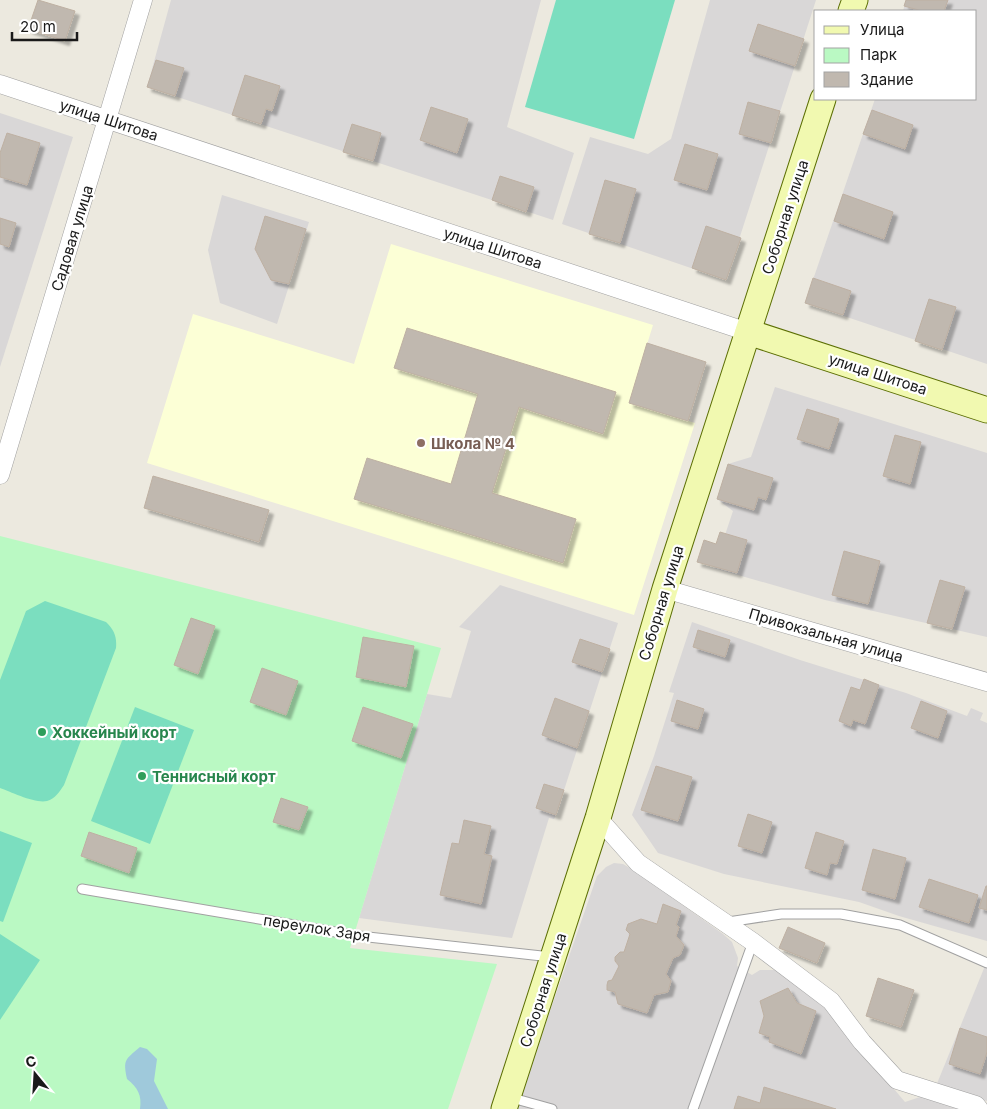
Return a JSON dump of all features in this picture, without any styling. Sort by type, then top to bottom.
[{"type":"street","name":"Садовая улица","points":[[0,475],[143,0]]},
{"type":"street","name":"улица Шитова","points":[[0,84],[987,410]]},
{"type":"street","name":"Соборная улица","points":[[506,1103],[598,818],[665,589],[823,100]]},
{"type":"street","name":"Привокзальная улица","points":[[665,589],[987,682]]},
{"type":"street","points":[[598,818],[638,863],[753,942],[831,1001],[862,1042],[897,1080],[976,1105],[979,1109]]},
{"type":"lane","name":"переулок Заря","points":[[82,889],[359,936],[553,957]]},
{"type":"lane","points":[[725,923],[781,914],[841,914],[900,925],[987,963]]},
{"type":"lane","points":[[693,1109],[753,942]]},
{"type":"lane","points":[[506,1103],[552,1109]]},
{"type":"shaded area","points":[[171,0],[541,0],[507,127],[574,153],[553,220],[147,87]]},
{"type":"shaded area","points":[[710,0],[816,0],[726,280],[562,224],[590,137],[648,154],[671,139]]},
{"type":"shaded area","points":[[906,0],[987,0],[987,364],[805,303],[875,100],[977,100],[977,10],[903,10]]},
{"type":"shaded area","points":[[0,113],[73,137],[0,367]]},
{"type":"shaded area","points":[[222,195],[309,222],[277,324],[220,303],[208,250]]},
{"type":"shaded area","name":"Школа № 4","points":[[391,244],[653,325],[629,403],[695,423],[634,615],[147,463],[193,314],[354,364]]},
{"type":"shaded area","points":[[775,387],[987,453],[987,637],[825,600],[714,568],[733,511],[717,499],[728,464],[751,457]]},
{"type":"shaded area","points":[[500,585],[618,623],[556,815],[554,819],[549,818],[512,938],[359,918],[427,694],[451,698],[471,631],[459,627]]},
{"type":"shaded area","points":[[692,622],[800,660],[906,693],[967,716],[971,708],[983,713],[980,720],[987,723],[987,941],[899,916],[859,902],[724,874],[658,853],[632,815],[654,756],[674,693],[669,692]]},
{"type":"shaded area","points":[[614,863],[623,864],[635,871],[723,934],[732,942],[738,958],[737,966],[752,975],[760,970],[779,970],[823,1005],[905,1102],[923,1096],[965,1109],[516,1109],[597,876],[606,867]]},
{"type":"shaded area","points":[[987,961],[987,1101],[936,1086]]},
{"type":"green space","points":[[556,0],[675,0],[634,139],[525,107]]},
{"type":"green space","points":[[0,536],[441,648],[350,948],[497,964],[448,1109],[0,1109]]},
{"type":"green space","name":"Хоккейный корт","points":[[45,601],[106,622],[114,634],[116,648],[64,785],[52,798],[42,801],[30,799],[0,788],[0,680],[26,611]]},
{"type":"green space","name":"Теннисный корт","points":[[135,707],[194,730],[150,844],[91,821]]},
{"type":"green space","points":[[0,831],[32,843],[3,922],[0,921]]},
{"type":"green space","points":[[0,934],[40,960],[0,1020]]},
{"type":"water","points":[[140,1047],[147,1049],[157,1059],[154,1081],[168,1109],[140,1109],[140,1096],[127,1079],[125,1064],[126,1060]]},
{"type":"building","points":[[38,0],[75,11],[65,41],[28,29]]},
{"type":"building","points":[[906,0],[948,0],[944,10],[918,10],[904,6]]},
{"type":"building","points":[[758,24],[804,39],[795,66],[749,51]]},
{"type":"building","points":[[156,60],[184,68],[175,96],[147,87]]},
{"type":"building","points":[[245,75],[280,86],[272,111],[266,109],[261,124],[232,115]]},
{"type":"building","points":[[748,102],[780,111],[771,143],[739,134]]},
{"type":"building","points":[[431,107],[468,119],[457,153],[420,140]]},
{"type":"building","points":[[872,110],[913,125],[905,149],[863,134]]},
{"type":"building","points":[[352,124],[381,133],[373,161],[343,152]]},
{"type":"building","points":[[7,133],[40,143],[27,185],[0,177],[0,153]]},
{"type":"building","points":[[685,144],[718,154],[707,190],[674,180]]},
{"type":"building","points":[[500,176],[534,187],[526,212],[492,200]]},
{"type":"building","points":[[605,180],[636,189],[620,243],[589,234]]},
{"type":"building","points":[[843,194],[893,212],[884,239],[834,221]]},
{"type":"building","points":[[265,216],[306,229],[289,284],[271,280],[255,249]]},
{"type":"building","points":[[0,218],[16,223],[9,247],[0,244]]},
{"type":"building","points":[[706,226],[741,238],[726,280],[692,268]]},
{"type":"building","points":[[813,278],[851,291],[843,315],[805,303]]},
{"type":"building","points":[[929,299],[956,307],[942,350],[915,341]]},
{"type":"building","points":[[407,328],[616,392],[603,434],[519,407],[492,493],[576,519],[563,563],[354,499],[367,458],[451,484],[478,394],[394,368]]},
{"type":"building","points":[[647,343],[706,362],[688,421],[629,403]]},
{"type":"building","points":[[807,409],[839,419],[829,449],[797,439]]},
{"type":"building","points":[[895,435],[921,442],[910,484],[883,476]]},
{"type":"building","points":[[728,464],[773,478],[766,500],[758,497],[754,510],[717,499]]},
{"type":"building","points":[[153,476],[269,510],[259,542],[144,508]]},
{"type":"building","points":[[720,532],[747,540],[737,573],[697,562],[704,540],[716,544]]},
{"type":"building","points":[[844,551],[880,561],[868,604],[832,595]]},
{"type":"building","points":[[940,580],[965,587],[952,629],[927,623]]},
{"type":"building","points":[[191,618],[215,626],[198,674],[174,665]]},
{"type":"building","points":[[698,630],[730,640],[725,657],[693,647]]},
{"type":"building","points":[[363,637],[414,646],[406,687],[356,677]]},
{"type":"building","points":[[580,639],[610,649],[602,672],[572,662]]},
{"type":"building","points":[[262,668],[298,681],[286,715],[250,702]]},
{"type":"building","points":[[864,679],[879,685],[865,724],[853,720],[851,726],[839,721],[851,687],[860,690]]},
{"type":"building","points":[[555,698],[589,711],[577,748],[542,735]]},
{"type":"building","points":[[677,700],[704,709],[698,729],[671,721]]},
{"type":"building","points":[[921,701],[947,711],[938,738],[911,728]]},
{"type":"building","points":[[363,707],[413,724],[401,758],[352,741]]},
{"type":"building","points":[[656,766],[692,777],[678,821],[641,810]]},
{"type":"building","points":[[544,784],[564,790],[556,815],[536,808]]},
{"type":"building","points":[[281,798],[308,807],[299,830],[273,822]]},
{"type":"building","points":[[748,814],[772,822],[762,853],[738,846]]},
{"type":"building","points":[[464,820],[491,826],[484,854],[492,856],[481,904],[440,895],[452,843],[459,844]]},
{"type":"building","points":[[89,832],[137,848],[129,873],[81,856]]},
{"type":"building","points":[[816,832],[844,841],[837,864],[830,863],[827,875],[805,868]]},
{"type":"building","points":[[873,849],[906,858],[895,899],[862,890]]},
{"type":"building","points":[[929,879],[978,895],[969,923],[919,907]]},
{"type":"building","points":[[987,886],[987,910],[979,908]]},
{"type":"building","points":[[663,904],[681,911],[676,925],[679,927],[676,936],[684,945],[680,955],[673,958],[666,974],[671,981],[668,992],[654,995],[647,1013],[618,1004],[615,992],[607,990],[607,985],[608,981],[612,980],[619,966],[615,961],[615,957],[620,952],[624,952],[630,934],[626,930],[628,924],[641,919],[657,924]]},
{"type":"building","points":[[788,927],[825,943],[817,963],[779,948]]},
{"type":"building","points":[[878,978],[914,990],[901,1027],[866,1016]]},
{"type":"building","points":[[788,988],[797,1003],[816,1011],[801,1054],[769,1042],[770,1037],[759,1033],[764,1016],[760,1001]]},
{"type":"building","points":[[960,1028],[987,1037],[987,1052],[980,1074],[949,1064]]},
{"type":"building","points":[[764,1087],[836,1109],[734,1109],[738,1096],[760,1103]]},
{"type":"place","name":"Школа № 4","points":[[421,443]]},
{"type":"place","name":"Хоккейный корт","points":[[42,732]]},
{"type":"place","name":"Теннисный корт","points":[[142,776]]}]
